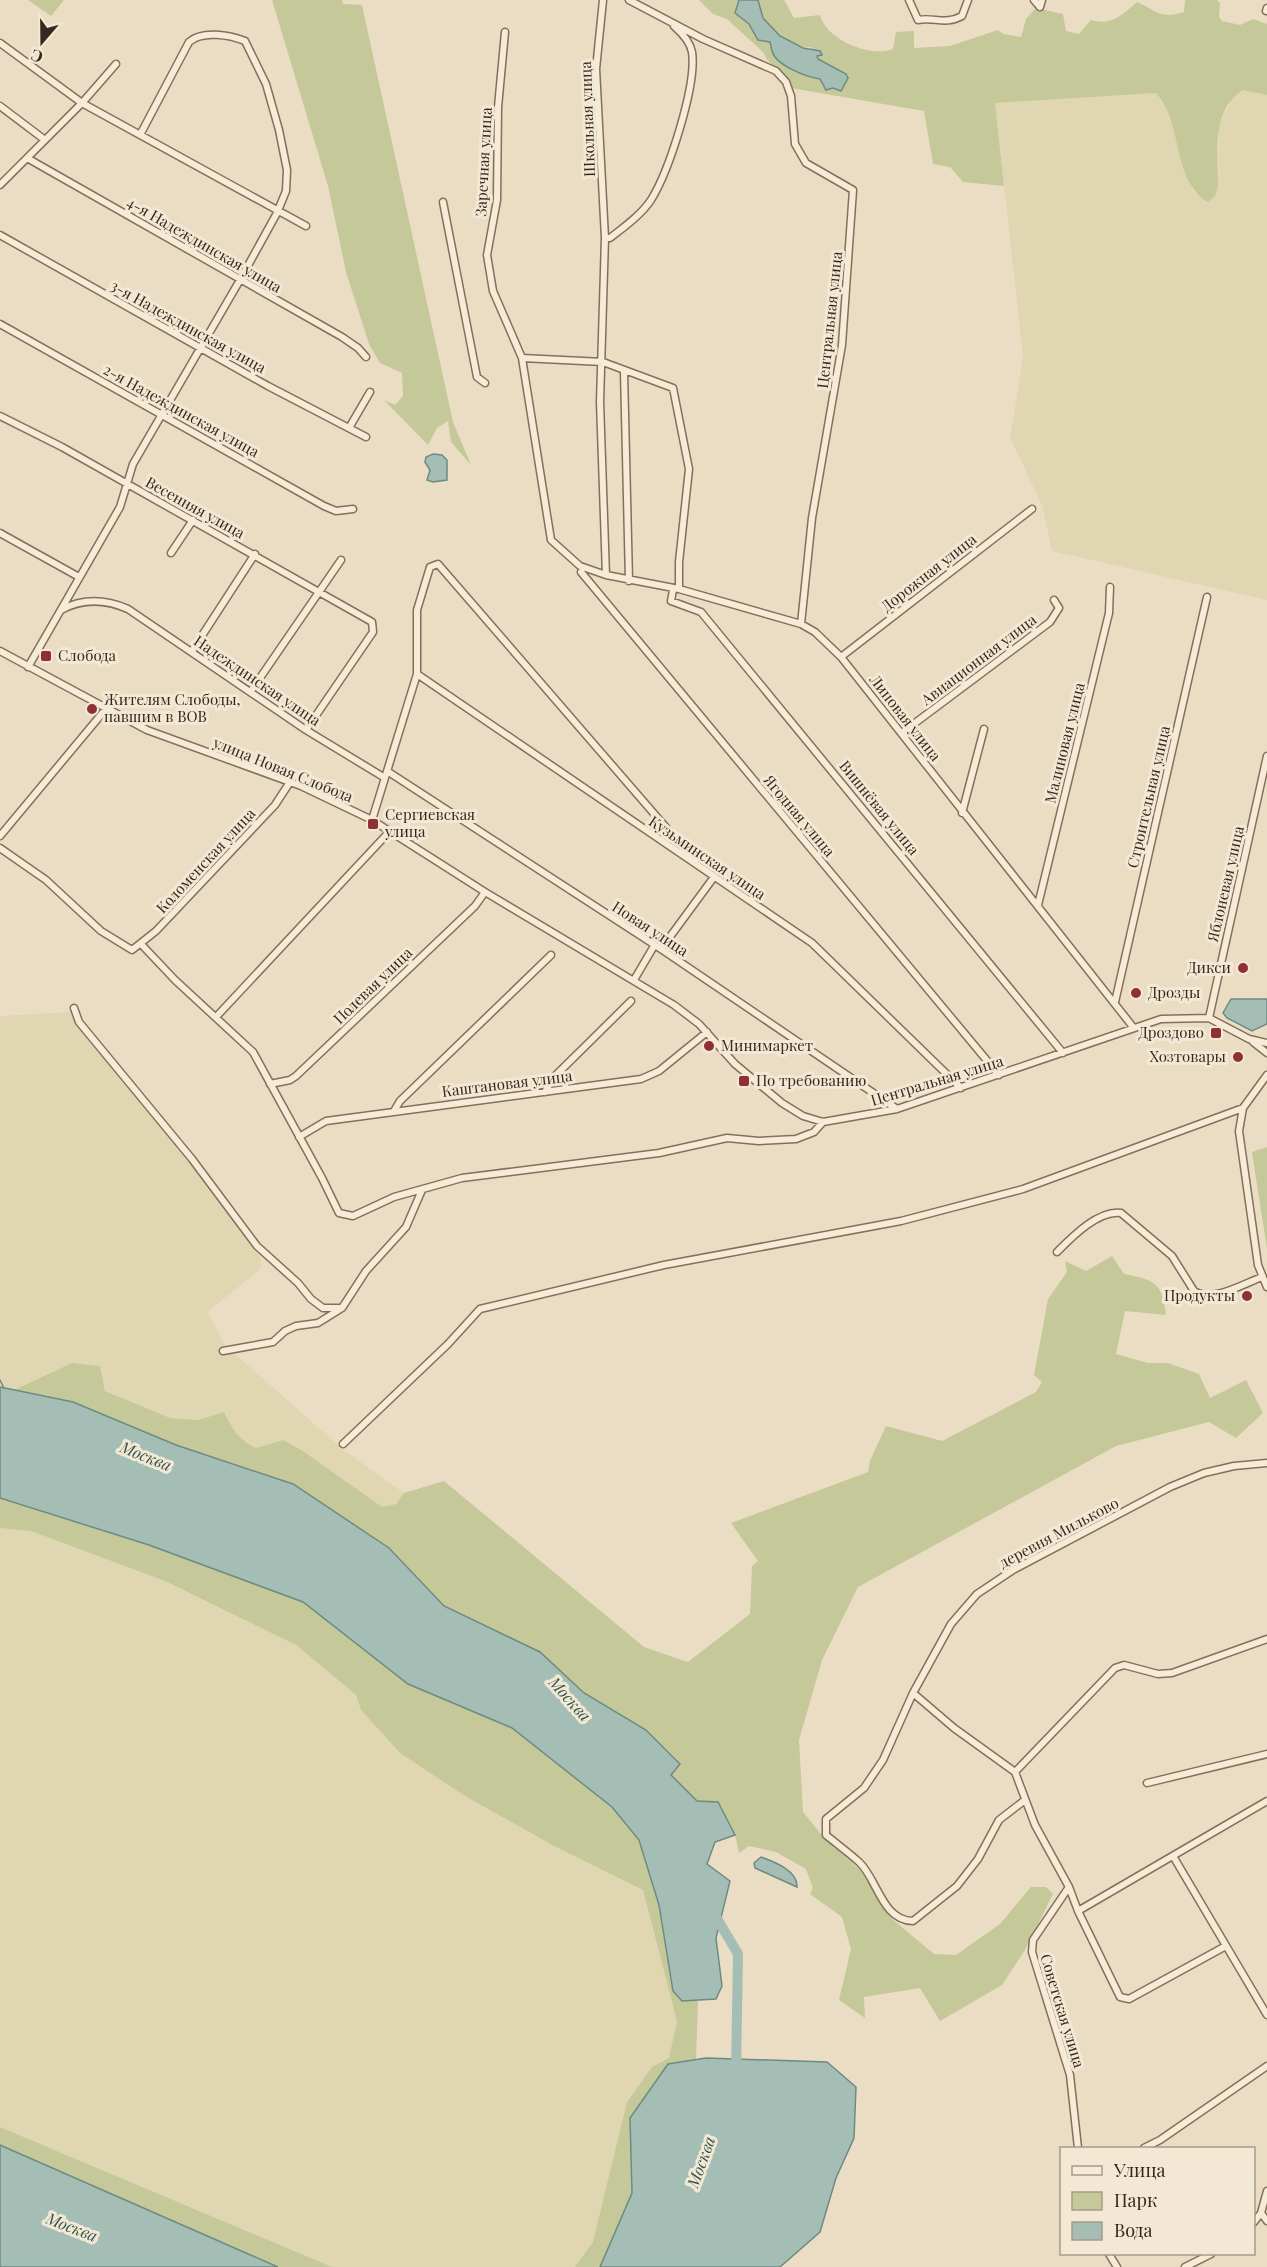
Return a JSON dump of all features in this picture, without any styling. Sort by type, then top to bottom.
[{"type":"street","name":"Школьная улица","points":[[603,0],[596,69],[605,238],[603,363],[600,402],[606,575]]},
{"type":"street","points":[[605,238],[610,238],[649,203],[668,165],[682,122],[692,54],[687,39],[680,31],[654,12],[629,0]]},
{"type":"street","points":[[909,0],[918,20],[944,22],[962,16],[968,0]]},
{"type":"street","points":[[1034,0],[1040,7],[1042,0]]},
{"type":"street","name":"Центральная улица","points":[[654,12],[703,39],[776,71],[786,82],[790,96],[795,144],[806,164],[853,190],[842,345],[812,518],[801,624]]},
{"type":"street","name":"Заречная улица","points":[[505,32],[498,107],[496,200],[487,255],[493,291],[522,358]]},
{"type":"street","points":[[0,651],[28,667],[120,507],[133,464],[240,280],[277,213],[286,191],[287,170],[269,94],[245,42],[236,37],[202,35],[194,37],[189,42],[140,135]]},
{"type":"street","points":[[0,43],[82,103],[277,213],[306,226]]},
{"type":"street","points":[[0,185],[82,103],[116,64]]},
{"type":"street","points":[[0,106],[45,140]]},
{"type":"street","name":"4-я Надеждинская улица","points":[[27,158],[342,337],[366,357]]},
{"type":"street","points":[[442,202],[477,377],[485,383]]},
{"type":"street","name":"3-я Надеждинская улица","points":[[0,235],[200,348],[366,437]]},
{"type":"street","name":"2-я Надеждинская улица","points":[[0,324],[324,506],[336,511],[353,509]]},
{"type":"street","points":[[522,358],[603,363],[673,388],[689,469],[676,590]]},
{"type":"street","name":"Липовая улица","points":[[522,358],[551,540],[580,566],[606,575],[676,590],[801,624],[815,632],[841,657],[903,732],[962,813],[1038,904],[1133,1027]]},
{"type":"street","points":[[624,372],[629,581]]},
{"type":"street","points":[[349,428],[370,392]]},
{"type":"street","name":"Весенняя улица","points":[[0,416],[62,447],[372,622],[374,627],[306,730]]},
{"type":"street","name":"Дорожная улица","points":[[841,657],[1032,510]]},
{"type":"street","points":[[171,553],[193,520]]},
{"type":"street","points":[[0,533],[79,577]]},
{"type":"street","points":[[192,651],[255,554]]},
{"type":"street","points":[[250,691],[341,560]]},
{"type":"street","points":[[141,944],[175,980],[253,1052],[331,1199],[339,1212],[345,1216],[353,1216],[394,1197],[462,1178],[659,1154],[727,1138],[759,1141],[796,1139],[814,1132],[823,1122],[802,1116],[782,1103],[735,1064],[707,1032],[674,1005],[485,892],[372,820],[417,674],[417,610],[430,567],[438,564],[702,869]]},
{"type":"street","name":"Ягодная улица","points":[[580,572],[999,1075]]},
{"type":"street","name":"Малиновая улица","points":[[1038,904],[1109,613],[1110,587]]},
{"type":"street","name":"Вишнёвая улица","points":[[676,590],[671,601],[701,612],[716,629],[1063,1053]]},
{"type":"street","name":"Строительная улица","points":[[1115,1002],[1207,597]]},
{"type":"street","name":"Авиационная улица","points":[[903,732],[1050,622],[1059,608],[1054,600]]},
{"type":"street","name":"Надеждинская улица","points":[[61,610],[82,602],[115,604],[192,651],[306,730],[386,774]]},
{"type":"street","name":"улица Новая Слобода","points":[[28,667],[105,710],[147,730],[290,782],[372,820]]},
{"type":"street","name":"Кузьминская улица","points":[[417,674],[812,943],[961,1088]]},
{"type":"street","points":[[0,836],[105,710]]},
{"type":"street","points":[[962,813],[984,729]]},
{"type":"street","name":"Яблоневая улица","points":[[1209,1018],[1267,756]]},
{"type":"street","name":"Новая улица","points":[[386,774],[657,948],[897,1109]]},
{"type":"street","name":"Коломенская улица","points":[[0,848],[46,880],[102,931],[132,950],[141,944],[275,806],[290,782]]},
{"type":"street","points":[[216,1017],[390,831]]},
{"type":"street","points":[[634,980],[714,877]]},
{"type":"street","name":"Полевая улица","points":[[270,1084],[290,1080],[296,1076],[474,906],[485,892]]},
{"type":"street","points":[[394,1111],[400,1101],[551,955]]},
{"type":"street","points":[[545,1092],[553,1078],[632,1000]]},
{"type":"street","points":[[74,1008],[79,1022],[192,1159],[257,1246],[323,1308],[342,1308]]},
{"type":"street","points":[[1209,1018],[1249,1040],[1267,1053]]},
{"type":"street","name":"Центральная улица","points":[[823,1122],[897,1109],[1161,1019],[1209,1018]]},
{"type":"street","name":"Каштановая улица","points":[[299,1137],[326,1121],[650,1076],[707,1032]]},
{"type":"street","points":[[1249,1040],[1267,1043]]},
{"type":"street","points":[[1267,1075],[1243,1108],[1239,1131],[1262,1277],[1267,1287]]},
{"type":"street","points":[[343,1444],[448,1344],[480,1309],[664,1265],[902,1221],[980,1201],[1023,1189],[1243,1108]]},
{"type":"street","points":[[223,1352],[273,1342],[285,1331],[296,1326],[318,1323],[342,1308],[366,1271],[406,1227],[422,1190]]},
{"type":"street","points":[[1057,1252],[1102,1216],[1113,1212],[1121,1213],[1172,1256],[1194,1291],[1199,1294],[1213,1294],[1262,1277]]},
{"type":"street","name":"деревня Мильково","points":[[1025,1800],[999,1820],[978,1859],[957,1886],[913,1921],[907,1921],[892,1911],[862,1866],[826,1835],[824,1824],[826,1819],[864,1788],[883,1760],[913,1693],[951,1624],[977,1594],[1013,1570],[1170,1487],[1204,1473],[1234,1466],[1267,1463]]},
{"type":"street","points":[[1015,1772],[1114,1668],[1124,1665],[1158,1674],[1172,1673],[1267,1639]]},
{"type":"street","points":[[913,1693],[954,1728],[1015,1772],[1035,1825],[1120,1997],[1129,1999],[1224,1947]]},
{"type":"street","points":[[1147,1783],[1267,1754]]},
{"type":"street","points":[[1078,1911],[1267,1801]]},
{"type":"street","points":[[1173,1856],[1224,1947],[1267,2015]]},
{"type":"street","name":"Советская улица","points":[[1068,1888],[1033,1940],[1032,1952],[1070,2075],[1078,2147]]},
{"type":"street","points":[[1146,2147],[1160,2140],[1267,2066]]},
{"type":"street","points":[[1255,2221],[1261,2213],[1267,2191]]},
{"type":"street","points":[[1261,2213],[1267,2221]]},
{"type":"street","points":[[1185,2267],[1207,2255]]},
{"type":"shaded area","points":[[1243,90],[1267,95],[1267,600],[1052,551],[1042,505],[1010,438],[1023,357],[995,103],[1156,93],[1167,104],[1187,178],[1196,195],[1218,186],[1219,124],[1234,95]]},
{"type":"shaded area","points":[[70,1012],[206,1180],[260,1255],[261,1269],[207,1312],[226,1346],[345,1451],[404,1493],[396,1504],[382,1507],[303,1451],[283,1440],[256,1448],[236,1436],[224,1412],[198,1420],[170,1418],[105,1391],[104,1383],[72,1363],[14,1390],[0,1387],[0,1016]]},
{"type":"shaded area","points":[[0,1528],[31,1531],[165,1581],[296,1645],[356,1695],[361,1710],[400,1753],[556,1847],[643,1890],[677,2021],[669,2059],[652,2067],[605,2200],[593,2242],[575,2267],[332,2267],[0,2127]]},
{"type":"green space","points":[[28,0],[64,0],[51,16]]},
{"type":"green space","points":[[272,0],[342,0],[343,4],[362,5],[453,422],[471,465],[451,442],[448,421],[437,428],[428,445],[384,400],[395,405],[403,396],[402,373],[380,363],[369,344],[346,272],[328,186]]},
{"type":"green space","points":[[699,0],[739,0],[735,13],[749,24],[761,41],[770,42],[772,51],[779,61],[800,73],[820,79],[822,86],[846,74],[818,59],[811,47],[798,45],[778,34],[763,16],[758,0],[784,0],[794,18],[820,15],[831,32],[850,45],[873,51],[884,51],[893,49],[896,32],[914,31],[914,48],[950,46],[998,30],[1003,34],[1021,37],[1026,19],[1036,8],[1063,14],[1066,31],[1079,34],[1091,20],[1105,22],[1111,20],[1137,2],[1159,13],[1169,15],[1184,12],[1185,0],[1217,0],[1220,3],[1219,17],[1222,21],[1240,25],[1253,19],[1267,24],[1267,95],[1243,90],[1233,98],[1226,109],[1218,134],[1218,186],[1215,196],[1208,202],[1196,192],[1188,180],[1171,120],[1165,105],[1156,93],[995,103],[1004,186],[963,182],[950,167],[933,164],[924,111],[791,88],[787,78],[770,63],[764,53],[727,19],[713,14]]},
{"type":"green space","points":[[1267,1147],[1267,1249],[1252,1152]]},
{"type":"green space","points":[[1112,1256],[1124,1274],[1144,1278],[1156,1285],[1162,1296],[1166,1315],[1125,1311],[1116,1354],[1148,1363],[1168,1363],[1199,1374],[1210,1398],[1246,1380],[1263,1413],[1236,1438],[1209,1422],[1116,1446],[858,1587],[822,1660],[799,1740],[803,1812],[820,1833],[860,1870],[892,1919],[934,1954],[956,1955],[1000,1924],[1031,1887],[1046,1887],[1053,1894],[1025,1950],[1002,1985],[940,2021],[920,1988],[864,1997],[865,2018],[839,2000],[851,1949],[842,1917],[810,1894],[813,1888],[806,1869],[776,1852],[749,1846],[739,1853],[735,1835],[718,1802],[697,1801],[671,1775],[680,1763],[646,1730],[584,1693],[540,1652],[444,1606],[389,1548],[293,1484],[176,1445],[73,1402],[14,1390],[72,1363],[100,1366],[105,1391],[170,1418],[198,1420],[224,1412],[237,1433],[250,1445],[256,1448],[283,1440],[303,1451],[382,1507],[396,1504],[404,1493],[444,1481],[644,1647],[688,1662],[750,1614],[752,1566],[758,1561],[731,1523],[868,1472],[870,1461],[886,1426],[942,1441],[1036,1392],[1042,1382],[1034,1375],[1048,1299],[1067,1272],[1065,1261],[1086,1271]]},
{"type":"green space","points":[[0,1498],[149,1545],[303,1602],[408,1684],[512,1728],[612,1807],[639,1840],[659,1905],[683,2001],[698,2001],[696,2060],[668,2064],[630,2118],[632,2193],[600,2267],[575,2267],[593,2242],[627,2102],[652,2067],[669,2058],[677,2021],[643,1890],[556,1847],[465,1796],[400,1753],[361,1710],[356,1695],[296,1645],[165,1581],[31,1531],[0,1528]]},
{"type":"green space","points":[[0,2127],[332,2267],[278,2267],[0,2145]]},
{"type":"water","points":[[739,0],[758,0],[763,18],[780,36],[803,48],[820,51],[822,55],[817,56],[818,59],[846,74],[848,78],[841,91],[833,88],[826,90],[820,79],[800,73],[779,61],[772,51],[770,42],[758,40],[749,24],[735,13]]},
{"type":"water","points":[[433,454],[442,455],[447,460],[447,480],[433,482],[427,480],[430,470],[425,462],[426,457]]},
{"type":"water","points":[[1231,999],[1267,999],[1267,1024],[1252,1031],[1227,1018],[1223,1013]]},
{"type":"water","points":[[0,1387],[73,1402],[176,1445],[293,1484],[389,1548],[444,1606],[540,1652],[584,1693],[646,1730],[680,1764],[671,1775],[697,1801],[718,1802],[735,1835],[715,1842],[707,1864],[730,1881],[716,1938],[722,1986],[716,1999],[682,2001],[673,1991],[659,1905],[639,1840],[612,1807],[512,1728],[408,1684],[303,1602],[149,1545],[0,1498]]},
{"type":"water","points":[[761,1857],[779,1864],[790,1872],[794,1876],[797,1887],[755,1868],[754,1863]]},
{"type":"water","points":[[706,2058],[827,2062],[856,2087],[854,2138],[836,2178],[820,2232],[780,2267],[600,2267],[632,2193],[630,2118],[668,2064]]},
{"type":"water","points":[[0,2145],[9,2149],[278,2267],[0,2267]]},
{"type":"waterway","points":[[0,1380],[4,1388]]},
{"type":"waterway","name":"Москва","points":[[712,1910],[738,1954],[736,2071]]},
{"type":"place","name":"Слобода","points":[[46,656]]},
{"type":"place","name":"Жителям Слободы, павшим в ВОВ","points":[[92,709]]},
{"type":"place","name":"Сергиевская улица","points":[[373,824]]},
{"type":"place","name":"Дикси","points":[[1243,968]]},
{"type":"place","name":"Дрозды","points":[[1136,993]]},
{"type":"place","name":"Дроздово","points":[[1216,1033]]},
{"type":"place","name":"Минимаркет","points":[[709,1046]]},
{"type":"place","name":"Хозтовары","points":[[1238,1057]]},
{"type":"place","name":"По требованию","points":[[744,1081]]},
{"type":"place","name":"Продукты","points":[[1247,1296]]}]
